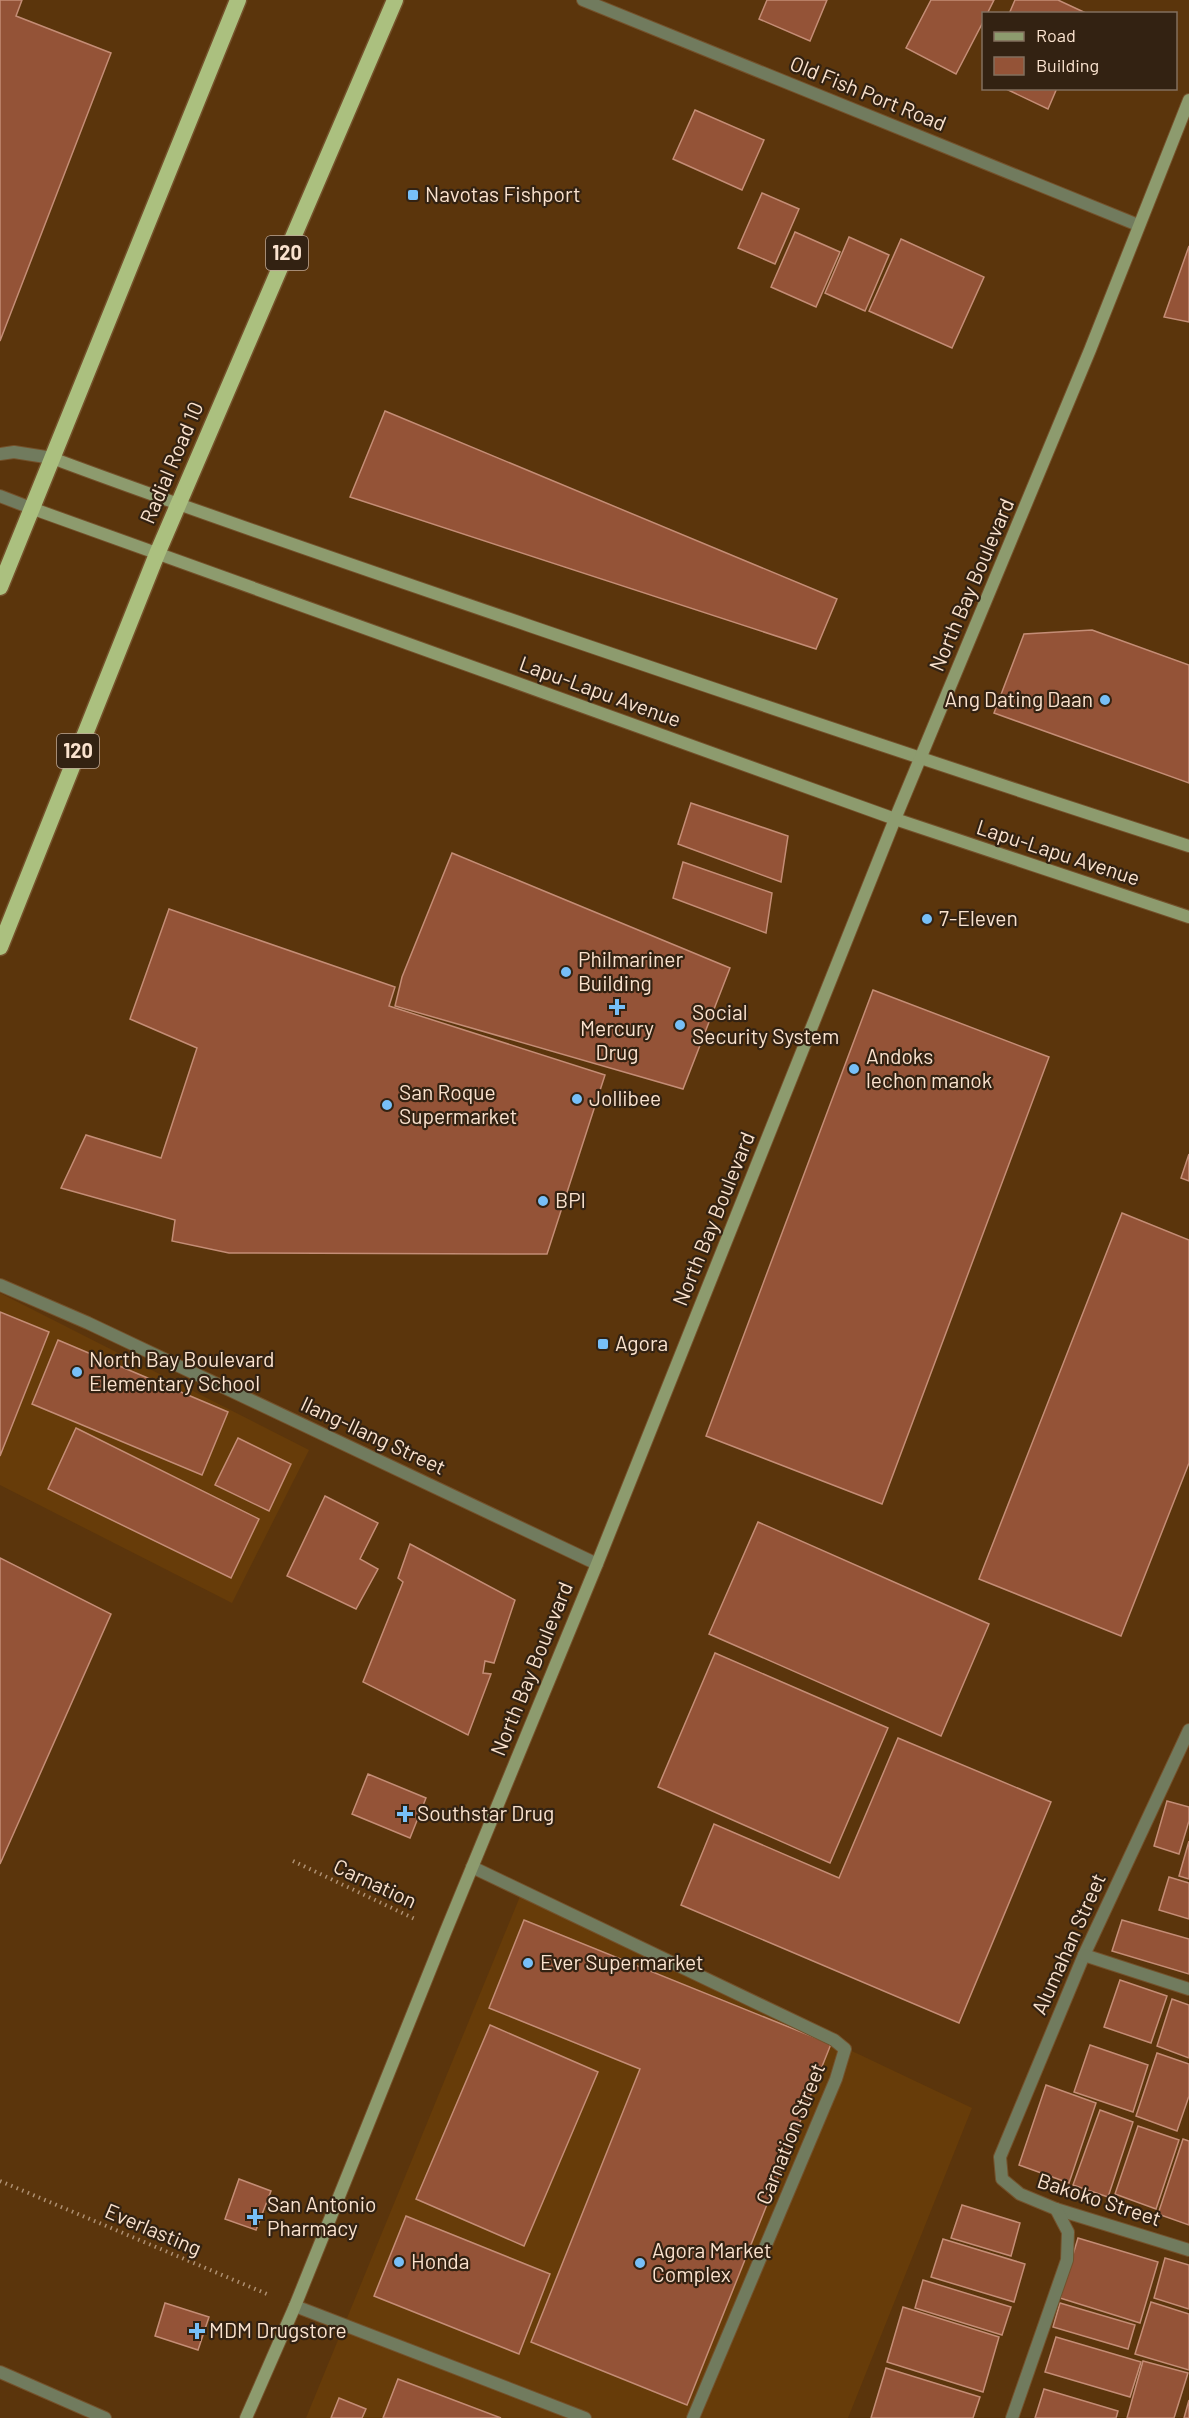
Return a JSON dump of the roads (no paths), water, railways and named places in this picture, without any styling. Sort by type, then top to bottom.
[{"type":"highway","points":[[0,587],[238,0]]},
{"type":"highway","name":"Radial Road 10","points":[[0,948],[157,554],[395,0]]},
{"type":"main road","name":"North Bay Boulevard","points":[[246,2418],[295,2306],[597,1564],[895,819],[1090,350],[1189,100]]},
{"type":"main road","name":"Lapu-Lapu Avenue","points":[[52,458],[178,505],[920,759],[1189,846]]},
{"type":"main road","name":"Lapu-Lapu Avenue","points":[[31,508],[895,819],[1189,917]]},
{"type":"street","name":"Old Fish Port Road","points":[[583,0],[1138,225]]},
{"type":"street","name":"Lapu-Lapu Avenue","points":[[0,454],[14,452],[52,458]]},
{"type":"street","name":"Lapu-Lapu Avenue","points":[[0,496],[31,508]]},
{"type":"street","name":"Ilang-Ilang Street","points":[[0,1285],[88,1323],[597,1564]]},
{"type":"street","name":"Alumahan Street","points":[[1002,2179],[1000,2157],[1084,1955],[1186,1745],[1189,1730]]},
{"type":"street","name":"Carnation Street","points":[[472,1867],[834,2040],[845,2049],[836,2079],[693,2418]]},
{"type":"street","points":[[1084,1955],[1189,1989]]},
{"type":"street","name":"Bakoko Street","points":[[1002,2179],[1020,2194],[1056,2209],[1189,2250]]},
{"type":"street","points":[[1012,2418],[1067,2260],[1068,2232],[1056,2209]]},
{"type":"street","points":[[295,2306],[585,2418]]},
{"type":"street","points":[[0,2372],[105,2418]]},
{"type":"place","name":"Navotas Fishport","points":[[413,195]]},
{"type":"place","name":"Ang Dating Daan","points":[[1105,700]]},
{"type":"place","name":"7-Eleven","points":[[927,919]]},
{"type":"place","name":"Philmariner Building","points":[[566,972]]},
{"type":"place","name":"Mercury Drug","points":[[617,1007]]},
{"type":"place","name":"Social Security System","points":[[680,1025]]},
{"type":"place","name":"Andoks lechon manok","points":[[854,1069]]},
{"type":"place","name":"Jollibee","points":[[577,1099]]},
{"type":"place","name":"San Roque Supermarket","points":[[387,1105]]},
{"type":"place","name":"BPI","points":[[543,1201]]},
{"type":"place","name":"Agora","points":[[603,1344]]},
{"type":"place","name":"North Bay Boulevard Elementary School","points":[[77,1372]]},
{"type":"place","name":"Southstar Drug","points":[[405,1814]]},
{"type":"place","name":"Ever Supermarket","points":[[528,1963]]},
{"type":"place","name":"San Antonio Pharmacy","points":[[255,2217]]},
{"type":"place","name":"Honda","points":[[399,2262]]},
{"type":"place","name":"Agora Market Complex","points":[[640,2263]]},
{"type":"place","name":"MDM Drugstore","points":[[197,2331]]}]
